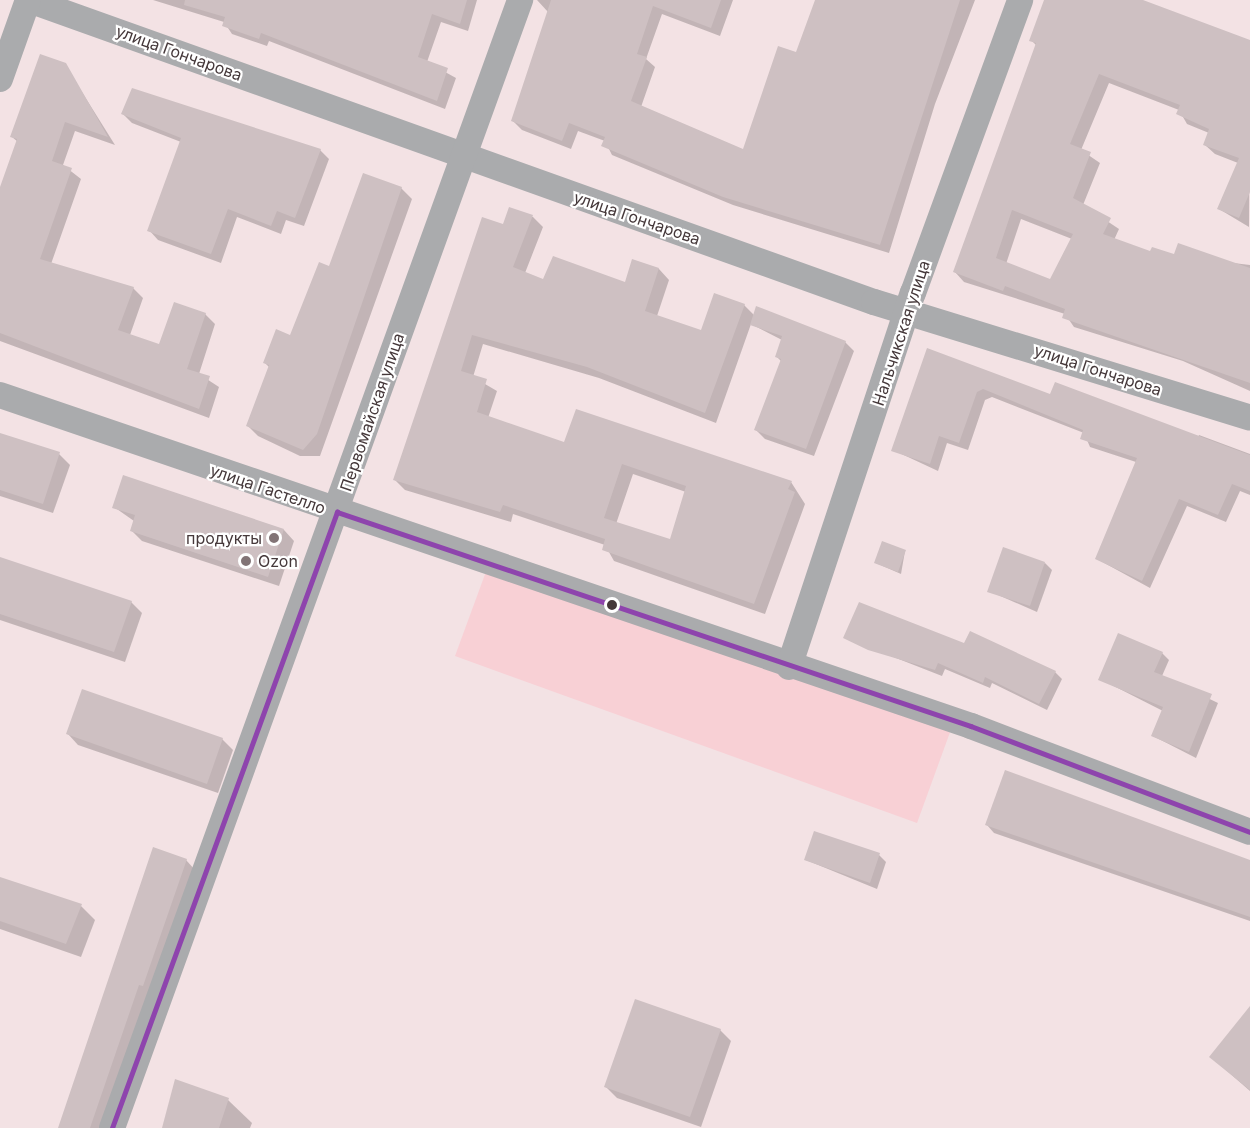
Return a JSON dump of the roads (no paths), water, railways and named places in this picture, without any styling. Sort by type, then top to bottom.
[{"type":"street","points":[[0,79],[28,0]]},
{"type":"street","name":"улица Гончарова","points":[[28,0],[463,157],[910,310],[1250,418]]},
{"type":"street","name":"Первомайская улица","points":[[112,1128],[337,512],[520,0]]},
{"type":"street","name":"Нальчикская улица","points":[[789,667],[910,310],[1020,0]]},
{"type":"street","name":"улица Гастелло","points":[[0,395],[337,512],[461,550],[789,667],[971,726],[1250,832]]},
{"type":"place","name":"продукты","points":[[274,538]]},
{"type":"place","name":"Ozon","points":[[246,561]]}]
